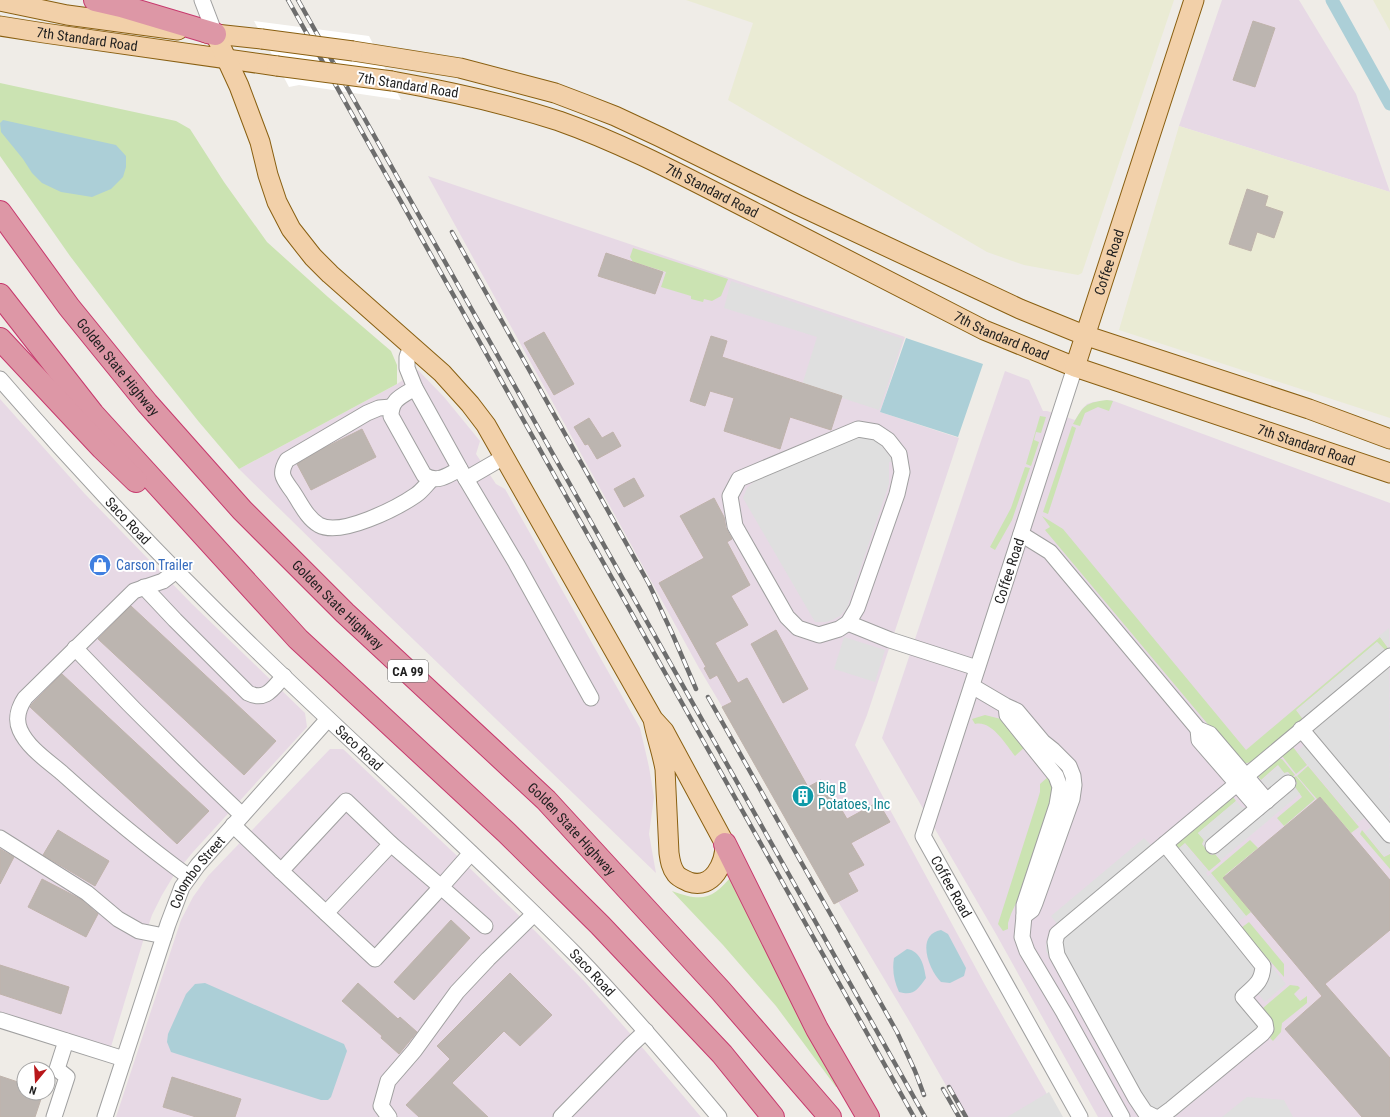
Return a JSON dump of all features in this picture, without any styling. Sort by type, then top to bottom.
[{"type":"highway","points":[[95,0],[121,6],[215,34]]},
{"type":"highway","name":"Golden State Highway","points":[[0,212],[69,306],[147,403],[242,510],[345,613],[546,800],[721,991],[830,1117]]},
{"type":"highway","points":[[0,295],[93,414],[298,639]]},
{"type":"highway","points":[[0,339],[102,448],[254,599],[501,828],[600,925],[722,1054],[773,1117]]},
{"type":"highway","points":[[725,844],[817,1029],[868,1117]]},
{"type":"main road","name":"Coffee Road","points":[[1075,367],[1084,335],[1194,0]]},
{"type":"main road","name":"7th Standard Road","points":[[0,1],[67,15],[377,54],[460,68],[555,93],[616,116],[798,205],[1020,309],[1084,335],[1309,410],[1390,439]]},
{"type":"main road","name":"7th Standard Road","points":[[0,26],[392,81],[454,92],[528,111],[622,147],[711,190],[984,330],[1075,367],[1390,473]]},
{"type":"main road","points":[[215,34],[239,86],[260,142],[268,176],[277,202],[291,229],[313,257],[330,274],[452,383],[486,425],[653,719],[664,731],[725,844],[724,860],[717,874],[711,879],[702,883],[685,881],[676,875],[672,866],[669,853],[665,769],[663,755],[656,735],[653,719]]},
{"type":"street","points":[[202,0],[215,34]]},
{"type":"street","points":[[412,346],[407,357],[407,368],[415,388],[463,474],[516,563],[590,698]]},
{"type":"street","name":"Coffee Road","points":[[1075,367],[923,836],[1080,1117]]},
{"type":"street","name":"Saco Road","points":[[0,378],[95,485],[176,571],[328,719],[508,888],[575,955],[646,1031],[719,1117]]},
{"type":"street","points":[[415,388],[396,400],[391,407],[391,416],[420,469],[424,475],[431,480]]},
{"type":"street","points":[[391,407],[379,408],[367,413],[287,460],[282,468],[284,478],[310,519],[321,526],[336,528],[356,524],[396,507],[417,494],[431,480],[463,474],[504,457]]},
{"type":"street","points":[[858,429],[876,432],[888,440],[899,454],[902,472],[898,494],[857,608],[848,623],[838,629],[819,635],[798,628],[786,617],[735,526],[730,496],[739,479],[858,429]]},
{"type":"street","points":[[1020,534],[1050,552],[1198,729],[1199,740],[1241,779],[1263,804]]},
{"type":"street","points":[[176,571],[163,581],[134,592],[25,698],[21,704],[18,714],[20,729],[30,745],[87,796],[152,850],[189,877]]},
{"type":"street","points":[[144,587],[248,693],[261,696],[267,694],[284,676]]},
{"type":"street","points":[[848,623],[890,640],[977,668]]},
{"type":"street","points":[[75,648],[237,820],[281,871],[375,959],[471,853]]},
{"type":"street","points":[[1154,1117],[1145,1112],[1135,1097],[1057,955],[1055,942],[1057,934],[1067,924],[1390,656]]},
{"type":"street","points":[[972,686],[1006,706],[1007,715],[1056,776],[1060,787],[1057,805],[1024,905],[1022,937],[1027,951],[1064,1013],[1122,1117]]},
{"type":"street","name":"Colombo Street","points":[[105,1117],[164,936],[182,887],[198,865],[237,820],[328,719]]},
{"type":"street","points":[[1301,729],[1390,835]]},
{"type":"street","points":[[1213,846],[1288,783]]},
{"type":"street","points":[[281,871],[346,801],[391,844],[485,926]]},
{"type":"street","points":[[0,838],[88,893],[118,920],[139,931],[164,936]]},
{"type":"street","points":[[326,913],[391,844]]},
{"type":"street","points":[[1160,1117],[1250,1044],[1266,1029],[1265,1023],[1243,997],[1259,982],[1262,976],[1263,966],[1165,844]]},
{"type":"street","points":[[389,1117],[381,1106],[388,1081],[414,1050],[457,992],[534,914]]},
{"type":"street","points":[[0,1020],[124,1059]]},
{"type":"street","points":[[561,1117],[646,1031]]},
{"type":"street","points":[[54,1117],[67,1077],[57,1069],[66,1040]]},
{"type":"shaded area","points":[[1222,0],[1299,0],[1356,94],[1390,192],[1179,126]]},
{"type":"shaded area","points":[[428,176],[905,337],[880,412],[959,438],[867,715],[855,745],[985,985],[1060,1117],[964,1117],[911,1024],[699,668]]},
{"type":"shaded area","points":[[731,281],[903,339],[879,410],[802,385],[817,337],[724,308]]},
{"type":"shaded area","points":[[418,370],[444,397],[480,441],[476,454],[496,484],[505,489],[640,728],[654,797],[649,834],[656,873],[239,469],[397,384]]},
{"type":"shaded area","points":[[1005,371],[1029,380],[1043,411],[1075,420],[1087,404],[1111,400],[1390,503],[1390,1117],[1098,1117],[996,934],[882,738]]},
{"type":"shaded area","points":[[0,399],[85,494],[192,604],[305,713],[307,727],[193,852],[174,875],[162,895],[152,915],[144,938],[110,1050],[0,1013]]},
{"type":"shaded area","points":[[862,437],[879,442],[891,458],[893,462],[889,462],[889,484],[847,608],[840,616],[832,620],[826,622],[815,622],[743,498],[747,488],[756,480],[853,438]]},
{"type":"shaded area","points":[[1389,628],[1390,853],[1384,856],[1365,832],[1371,827],[1371,824],[1366,817],[1357,823],[1297,752],[1304,743],[1301,740],[1256,777],[1266,791],[1268,788],[1261,781],[1278,766],[1284,773],[1288,773],[1296,783],[1294,787],[1300,794],[1221,860],[1216,854],[1211,854],[1203,844],[1204,840],[1198,833],[1236,801],[1242,807],[1246,808],[1248,806],[1237,793],[1175,844],[1174,847],[1177,850],[1185,844],[1208,871],[1206,873],[1208,876],[1211,874],[1246,916],[1238,922],[1239,926],[1286,984],[1265,1002],[1259,995],[1254,997],[1273,1021],[1273,1032],[1268,1039],[1175,1117],[1139,1117],[1046,951],[1048,936],[1057,924],[1051,916],[1144,838],[1152,846],[1302,721],[1303,718],[1297,710],[1377,642],[1387,650],[1388,646],[1379,636]]},
{"type":"shaded area","points":[[844,637],[885,650],[875,682],[834,669]]},
{"type":"shaded area","points":[[330,749],[343,749],[535,931],[585,982],[701,1117],[116,1117],[181,920],[193,897],[208,876]]},
{"type":"shaded area","points":[[1049,1092],[1063,1117],[1007,1117]]},
{"type":"shaded area","points":[[1247,1097],[1284,1100],[1293,1117],[1222,1117]]},
{"type":"green space","points":[[686,0],[1174,0],[1082,273],[1078,275],[1024,265],[987,252],[728,100],[753,23]]},
{"type":"green space","points":[[1373,0],[1390,0],[1390,31]]},
{"type":"green space","points":[[0,83],[176,121],[190,129],[224,182],[267,242],[391,351],[397,365],[397,384],[239,469],[140,348],[70,256],[0,156]]},
{"type":"green space","points":[[1179,126],[1390,192],[1390,418],[1119,330]]},
{"type":"green space","points":[[633,248],[728,279],[721,296],[712,301],[704,299],[703,302],[691,299],[691,296],[661,287],[666,272],[633,262],[630,257]]},
{"type":"green space","points":[[1107,400],[1113,401],[1109,411],[1098,407],[1085,413],[1080,426],[1073,424],[1086,406],[1094,402]]},
{"type":"green space","points":[[1040,416],[1046,417],[1041,433],[1036,432],[1034,440],[1039,442],[1031,466],[1026,464]]},
{"type":"green space","points":[[1072,426],[1076,428],[1048,514],[1043,512]]},
{"type":"green space","points":[[1025,467],[1030,468],[1012,520],[995,550],[990,547],[1011,508]]},
{"type":"green space","points":[[1042,516],[1063,529],[1246,750],[1380,637],[1388,648],[1385,650],[1377,642],[1296,710],[1302,720],[1251,762],[1243,764],[1237,759],[1045,530],[1050,527]]},
{"type":"green space","points":[[985,715],[1001,719],[1025,747],[1015,756],[993,729],[981,724],[975,724],[972,719]]},
{"type":"green space","points":[[1293,747],[1307,765],[1296,774],[1282,756]]},
{"type":"green space","points":[[1279,759],[1282,759],[1295,775],[1292,777],[1288,772],[1284,773],[1278,765],[1261,780],[1258,776]]},
{"type":"green space","points":[[1308,766],[1359,827],[1351,833],[1321,798],[1318,800],[1297,776]]},
{"type":"green space","points":[[1049,776],[1052,786],[1052,796],[1023,888],[1011,914],[1008,929],[1003,931],[998,924],[1040,792],[1040,784]]},
{"type":"green space","points":[[1296,776],[1315,799],[1284,826],[1277,818],[1302,797],[1295,787],[1297,783],[1293,778]]},
{"type":"green space","points":[[1233,797],[1236,801],[1198,833],[1204,840],[1202,844],[1211,855],[1215,854],[1221,861],[1209,871],[1185,843],[1178,849],[1175,845]]},
{"type":"green space","points":[[1362,830],[1384,857],[1390,854],[1390,869],[1360,834]]},
{"type":"green space","points":[[1250,840],[1258,848],[1225,875],[1226,876],[1224,878],[1251,912],[1246,916],[1211,873]]},
{"type":"green space","points":[[733,874],[841,1086],[836,1087],[776,1006],[723,945],[672,891],[691,897],[706,896],[713,894],[726,883]]},
{"type":"green space","points":[[1249,922],[1284,964],[1284,977],[1241,928]]},
{"type":"green space","points":[[1290,985],[1298,986],[1300,988],[1294,994],[1300,1001],[1307,996],[1307,1003],[1282,1023],[1281,1032],[1273,1041],[1270,1038],[1273,1030],[1272,1022],[1269,1015],[1263,1008]]},
{"type":"water","points":[[3,120],[116,145],[126,156],[126,167],[123,177],[111,189],[92,197],[61,192],[42,183],[32,173],[23,159],[1,132],[0,123]]},
{"type":"water","points":[[906,338],[983,364],[958,437],[880,412]]},
{"type":"water","points":[[941,930],[948,934],[966,968],[964,976],[950,983],[941,982],[936,977],[929,962],[927,953],[926,945],[928,939],[933,933]]},
{"type":"water","points":[[907,949],[912,950],[919,956],[923,964],[926,978],[915,991],[904,993],[899,992],[893,967],[894,958]]},
{"type":"water","points":[[205,983],[344,1044],[347,1051],[331,1097],[328,1100],[321,1100],[171,1052],[167,1042],[168,1034],[186,994],[195,984]]},
{"type":"pier","points":[[254,21],[369,36],[401,100],[299,85],[289,87]]},
{"type":"building","points":[[1253,21],[1275,28],[1255,87],[1233,80]]},
{"type":"building","points":[[1247,189],[1268,196],[1265,206],[1283,212],[1274,238],[1257,232],[1251,251],[1229,244]]},
{"type":"building","points":[[606,253],[663,272],[655,294],[598,276]]},
{"type":"building","points":[[544,332],[574,384],[554,395],[524,343]]},
{"type":"building","points":[[711,336],[727,341],[722,357],[842,396],[831,430],[790,417],[780,449],[724,431],[734,398],[710,391],[705,406],[690,401]]},
{"type":"building","points":[[589,418],[602,438],[613,432],[621,446],[597,459],[588,444],[585,445],[574,427]]},
{"type":"building","points":[[362,429],[376,457],[311,490],[297,464],[324,448]]},
{"type":"building","points":[[634,478],[644,496],[624,507],[614,489]]},
{"type":"building","points":[[714,498],[724,517],[726,528],[732,539],[727,542],[750,585],[731,596],[748,625],[715,643],[738,683],[747,678],[808,787],[821,780],[827,790],[829,788],[847,819],[878,802],[890,822],[851,843],[864,865],[848,873],[858,891],[834,904],[722,707],[732,702],[717,675],[710,679],[704,668],[706,667],[659,583],[704,558],[680,516]]},
{"type":"building","points":[[131,606],[276,741],[244,775],[98,639]]},
{"type":"building","points":[[776,630],[808,689],[783,703],[751,644]]},
{"type":"building","points":[[62,674],[209,811],[177,844],[30,707]]},
{"type":"building","points":[[1320,797],[1390,880],[1390,930],[1325,984],[1390,1058],[1390,1117],[1362,1117],[1285,1029],[1322,996],[1223,878]]},
{"type":"building","points":[[58,830],[109,861],[95,886],[43,855]]},
{"type":"building","points":[[0,849],[14,857],[0,884]]},
{"type":"building","points":[[42,879],[82,900],[98,914],[86,937],[28,907]]},
{"type":"building","points":[[451,920],[470,938],[414,1000],[394,982]]},
{"type":"building","points":[[0,965],[69,987],[61,1014],[0,994]]},
{"type":"building","points":[[510,973],[552,1015],[520,1046],[504,1031],[452,1083],[488,1117],[419,1117],[406,1105],[450,1059],[437,1046]]},
{"type":"building","points":[[358,983],[398,1019],[400,1017],[417,1032],[399,1054],[381,1038],[382,1036],[342,1001]]},
{"type":"building","points":[[0,1076],[16,1081],[16,1101],[40,1101],[35,1117],[0,1117]]},
{"type":"building","points":[[172,1077],[241,1099],[235,1117],[196,1117],[163,1107]]},
{"type":"waterway","points":[[1332,0],[1390,104]]},
{"type":"railway","points":[[288,0],[914,1117]]},
{"type":"railway","points":[[298,0],[925,1117]]},
{"type":"railway","points":[[452,232],[649,584],[696,689]]},
{"type":"railway","points":[[708,697],[897,1032],[924,1095]]},
{"type":"railway","points":[[949,1087],[966,1117]]},
{"type":"railway","points":[[943,1089],[959,1117]]},
{"type":"place","name":"Carson Trailer","points":[[100,565]]},
{"type":"place","name":"Big B Potatoes, Inc","points":[[803,796]]}]
